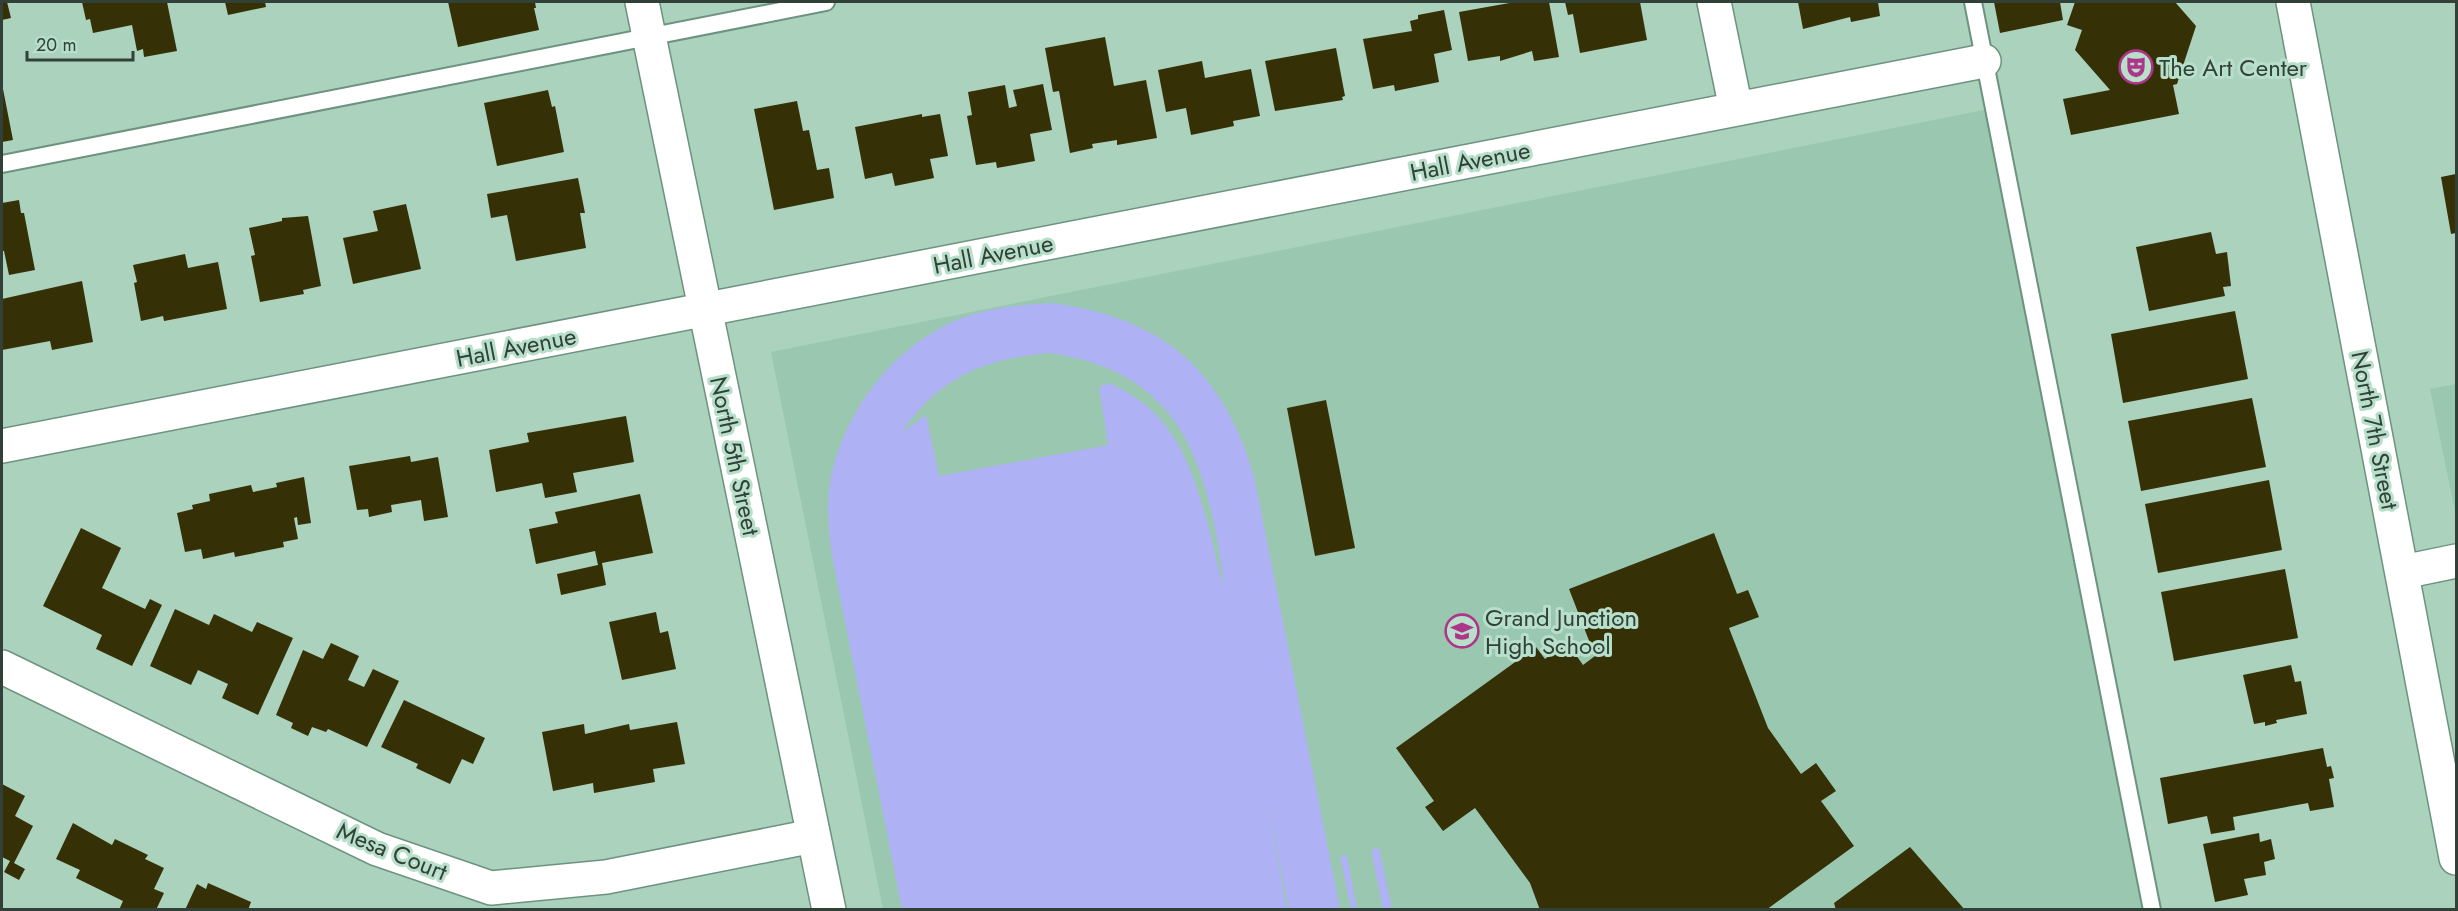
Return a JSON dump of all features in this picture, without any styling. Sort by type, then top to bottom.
[{"type":"street","name":"North 5th Street","points":[[642,2],[829,909]]},
{"type":"street","points":[[1714,2],[1736,109]]},
{"type":"street","name":"North 7th Street","points":[[2293,2],[2457,858]]},
{"type":"street","name":"Hall Avenue","points":[[2,446],[1984,61]]},
{"type":"street","points":[[2403,572],[2457,561]]},
{"type":"street","name":"Mesa Court","points":[[2,667],[377,849],[491,888],[606,877],[813,836]]},
{"type":"lane","points":[[2,164],[826,2]]},
{"type":"lane","points":[[1973,2],[2152,909]]},
{"type":"shaded area","name":"Grand Junction High School","points":[[1994,108],[2152,909],[883,909],[771,352]]},
{"type":"shaded area","points":[[1052,303],[1091,310],[1126,321],[1156,336],[1183,355],[1205,378],[1225,406],[1241,438],[1254,476],[1340,909],[1289,909],[1267,802],[1287,909],[902,909],[833,561],[828,522],[830,483],[846,431],[859,407],[893,363],[914,345],[937,330],[973,314],[1006,307]],"holes":[[[1050,353],[1096,364],[1132,381],[1160,404],[1181,431],[1197,464],[1209,501],[1224,584],[1197,488],[1179,446],[1167,427],[1151,410],[1109,383],[1099,387],[1108,445],[939,476],[926,415],[902,432],[916,413],[948,384],[985,366],[1005,360]]]},
{"type":"shaded area","points":[[2456,384],[2456,516],[2430,389]]},
{"type":"shaded area","points":[[1379,848],[1392,909],[1383,909],[1371,850]]},
{"type":"shaded area","points":[[1347,855],[1357,909],[1351,909],[1340,856]]},
{"type":"building","points":[[2,2],[7,2],[11,18],[2,20]]},
{"type":"building","points":[[82,2],[167,2],[177,51],[144,57],[143,49],[137,51],[132,25],[93,33],[90,19],[86,20]]},
{"type":"building","points":[[225,2],[265,2],[266,7],[228,15]]},
{"type":"building","points":[[448,2],[535,2],[536,8],[534,8],[539,30],[458,47]]},
{"type":"building","points":[[1515,2],[1549,2],[1559,57],[1534,61],[1532,51],[1500,61],[1500,56],[1468,61],[1459,12]]},
{"type":"building","points":[[1565,2],[1640,2],[1647,40],[1580,53],[1573,14],[1568,15]]},
{"type":"building","points":[[1798,2],[1878,2],[1880,16],[1851,22],[1850,17],[1803,29]]},
{"type":"building","points":[[1994,2],[2060,2],[2063,20],[2000,33]]},
{"type":"building","name":"The Art Center","points":[[2075,2],[2175,2],[2196,26],[2177,84],[2173,85],[2179,114],[2071,135],[2063,99],[2110,90],[2075,50],[2082,30],[2067,25]]},
{"type":"building","points":[[1444,10],[1452,50],[1434,54],[1439,82],[1395,91],[1394,85],[1373,89],[1363,39],[1412,31],[1410,21],[1418,19],[1418,15]]},
{"type":"building","points":[[1105,37],[1114,86],[1146,80],[1157,138],[1117,145],[1117,140],[1092,144],[1093,148],[1070,153],[1059,91],[1053,92],[1045,48]]},
{"type":"building","points":[[1336,48],[1345,96],[1342,97],[1343,100],[1275,111],[1265,61]]},
{"type":"building","points":[[1202,61],[1205,78],[1251,69],[1260,116],[1233,121],[1234,126],[1191,135],[1186,108],[1166,112],[1158,70]]},
{"type":"building","points":[[2,84],[13,140],[2,142]]},
{"type":"building","points":[[1043,84],[1052,130],[1030,134],[1035,161],[997,168],[996,162],[976,165],[967,116],[972,115],[968,92],[1005,85],[1009,108],[1017,106],[1013,90]]},
{"type":"building","points":[[548,90],[552,107],[555,106],[564,152],[497,166],[484,103]]},
{"type":"building","points":[[797,101],[803,131],[809,130],[817,170],[829,168],[834,198],[774,210],[754,109]]},
{"type":"building","points":[[922,114],[922,117],[940,114],[948,156],[930,159],[934,178],[895,186],[892,173],[865,179],[855,127]]},
{"type":"building","points":[[2456,174],[2456,233],[2451,234],[2441,177]]},
{"type":"building","points":[[578,178],[585,213],[580,213],[586,248],[516,261],[507,215],[491,218],[487,194]]},
{"type":"building","points":[[19,200],[21,213],[24,213],[35,270],[9,275],[4,251],[2,251],[2,203]]},
{"type":"building","points":[[406,204],[421,269],[353,284],[343,238],[378,231],[373,211]]},
{"type":"building","points":[[308,216],[321,286],[303,290],[304,294],[260,302],[251,256],[255,255],[249,228],[282,221],[282,218]]},
{"type":"building","points":[[2211,232],[2216,254],[2227,252],[2231,286],[2223,287],[2225,296],[2149,311],[2136,247]]},
{"type":"building","points":[[185,254],[188,268],[218,262],[227,309],[164,321],[163,316],[141,321],[133,265]]},
{"type":"building","points":[[82,281],[93,342],[52,350],[50,341],[2,350],[2,299]]},
{"type":"building","points":[[2235,311],[2248,379],[2123,403],[2111,334]]},
{"type":"building","points":[[2252,398],[2266,467],[2141,491],[2128,421]]},
{"type":"building","points":[[1326,400],[1355,548],[1315,556],[1287,408]]},
{"type":"building","points":[[626,416],[634,462],[573,473],[577,492],[545,498],[542,483],[496,492],[489,450],[529,442],[527,433]]},
{"type":"building","points":[[410,456],[411,462],[438,457],[448,517],[424,521],[421,500],[391,505],[392,512],[369,517],[368,509],[357,510],[349,466]]},
{"type":"building","points":[[304,477],[311,523],[298,525],[297,517],[294,518],[298,539],[283,542],[284,547],[235,557],[234,552],[203,559],[201,549],[185,552],[177,513],[193,509],[192,505],[210,501],[209,494],[251,485],[253,492],[277,487],[276,483]]},
{"type":"building","points":[[2269,480],[2282,550],[2158,573],[2145,504]]},
{"type":"building","points":[[640,494],[653,553],[602,563],[606,585],[561,595],[557,574],[598,565],[595,551],[536,564],[529,529],[558,523],[555,512]]},
{"type":"building","points":[[81,528],[121,548],[102,588],[145,609],[150,599],[162,605],[132,666],[96,649],[102,635],[43,606]]},
{"type":"building","name":"Grand Junction High School","points":[[1714,533],[1737,594],[1748,590],[1759,617],[1729,628],[1768,728],[1801,774],[1816,763],[1836,791],[1821,801],[1854,846],[1766,910],[1540,910],[1530,883],[1475,808],[1443,831],[1425,807],[1434,801],[1396,748],[1536,647],[1545,659],[1567,642],[1583,665],[1595,656],[1569,589]]},
{"type":"building","points":[[2285,569],[2298,638],[2174,661],[2161,592]]},
{"type":"building","points":[[175,609],[209,625],[214,614],[252,632],[257,622],[293,638],[258,715],[222,698],[228,684],[198,670],[191,685],[150,666]]},
{"type":"building","points":[[656,612],[660,633],[668,631],[676,669],[622,680],[609,622]]},
{"type":"building","points":[[331,643],[359,656],[348,680],[364,687],[373,669],[399,681],[367,747],[328,729],[326,732],[312,727],[308,736],[291,728],[293,723],[276,715],[303,650],[323,659]]},
{"type":"building","points":[[2291,665],[2295,682],[2301,681],[2307,714],[2276,720],[2277,723],[2265,726],[2265,722],[2254,724],[2243,675]]},
{"type":"building","points":[[404,700],[485,738],[473,764],[462,759],[450,784],[416,768],[418,764],[381,747]]},
{"type":"building","points":[[677,722],[685,764],[653,769],[655,782],[594,793],[593,783],[553,791],[542,732],[584,724],[585,734],[629,724],[630,730]]},
{"type":"building","points":[[2323,748],[2327,767],[2331,766],[2334,778],[2329,779],[2334,807],[2310,811],[2308,803],[2233,817],[2235,830],[2211,834],[2207,816],[2168,824],[2160,778]]},
{"type":"building","points":[[2,784],[25,796],[15,816],[33,826],[14,863],[25,869],[19,880],[4,872],[10,861],[2,857]]},
{"type":"building","points":[[73,823],[112,845],[115,839],[148,855],[145,859],[164,868],[154,889],[164,893],[156,910],[119,910],[123,901],[76,878],[80,870],[56,859]]},
{"type":"building","points":[[2259,833],[2260,842],[2271,839],[2275,859],[2264,862],[2266,875],[2244,879],[2248,895],[2215,902],[2203,844]]},
{"type":"building","points":[[1910,847],[1965,910],[1836,910],[1834,903]]},
{"type":"building","points":[[208,883],[251,902],[248,910],[185,910],[197,884],[206,889]]},
{"type":"place","name":"The Art Center","points":[[2136,67]]},
{"type":"place","name":"Grand Junction High School","points":[[1462,631]]}]
